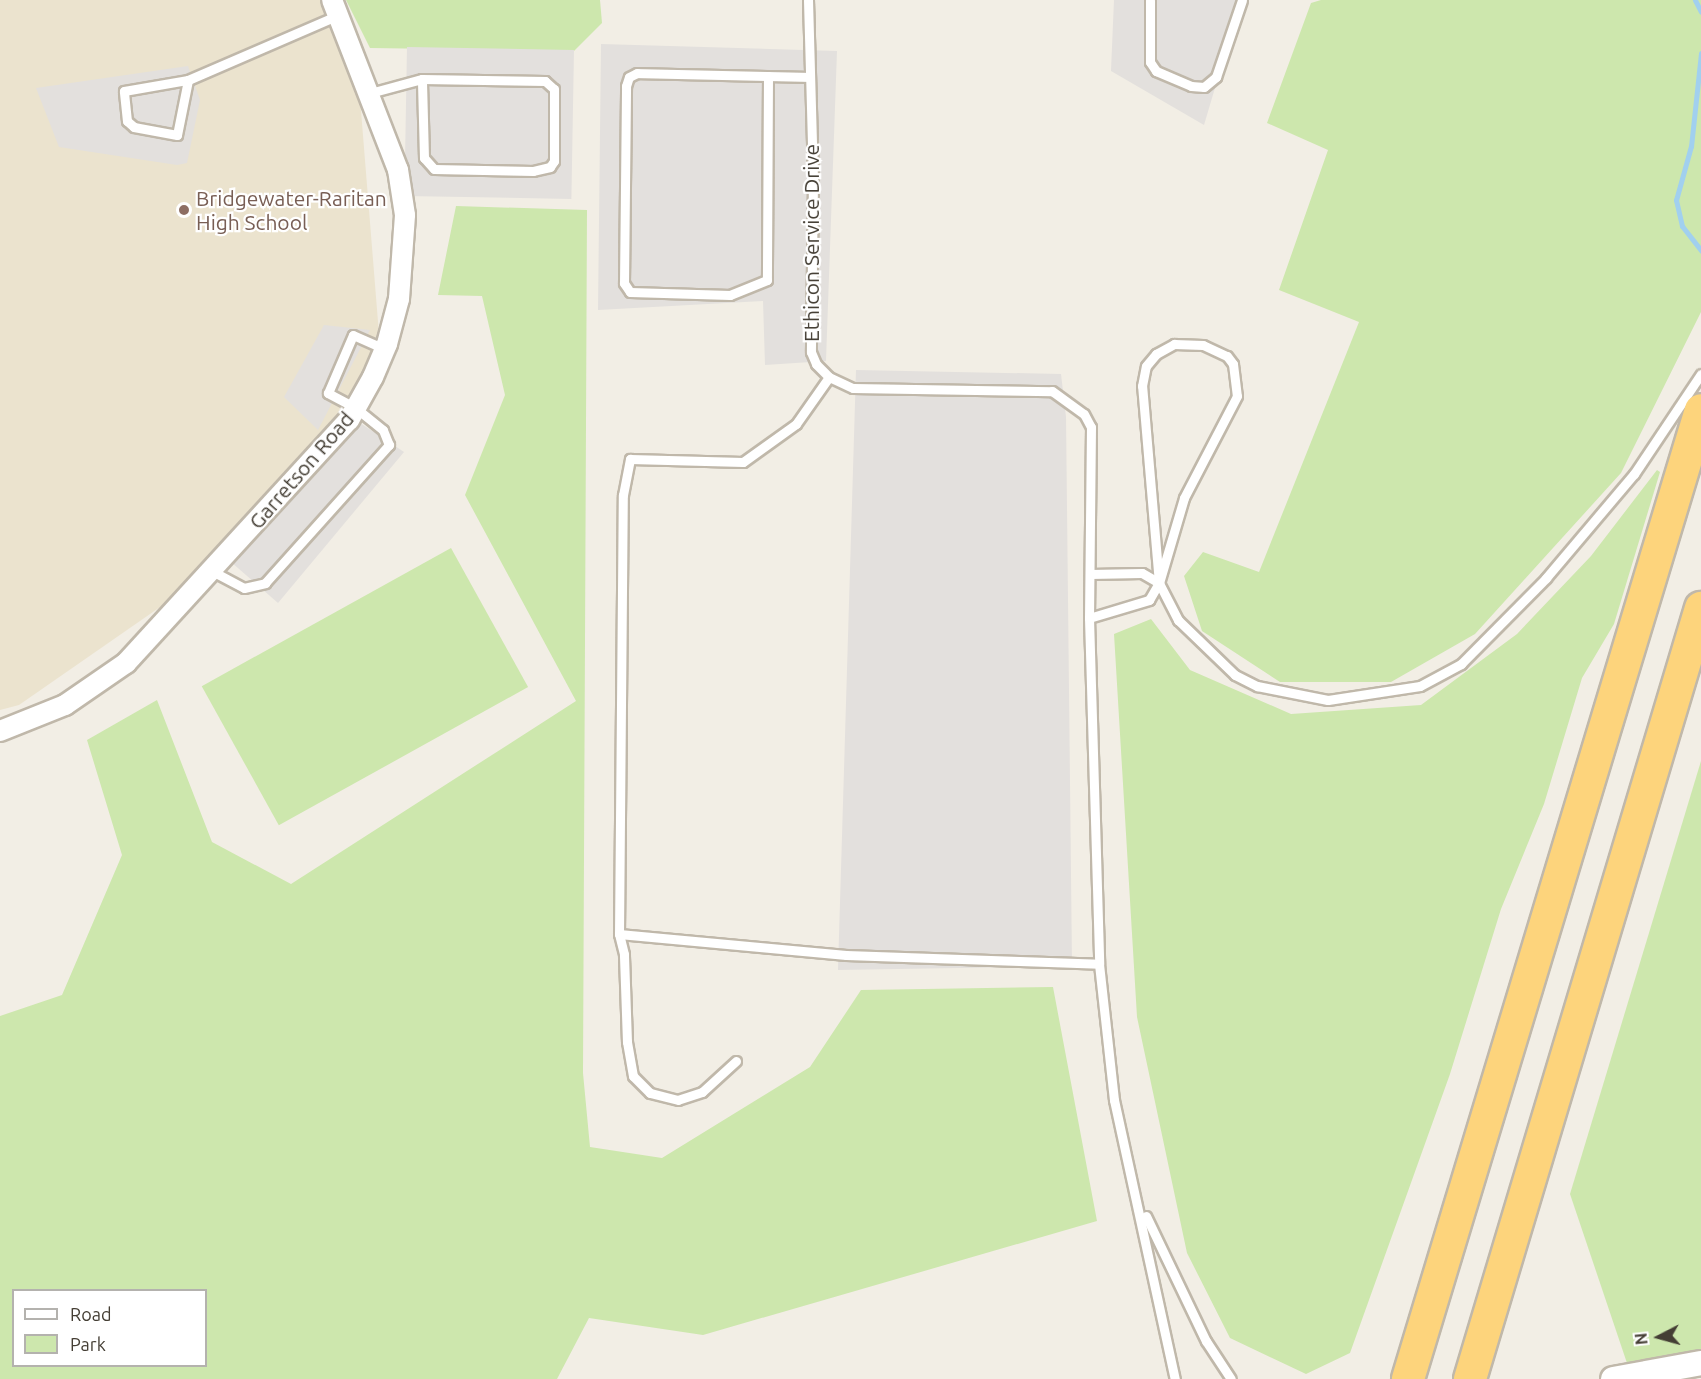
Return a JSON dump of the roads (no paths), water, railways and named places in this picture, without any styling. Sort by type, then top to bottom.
[{"type":"highway","points":[[1408,1379],[1701,410]]},
{"type":"highway","points":[[1470,1379],[1701,608]]},
{"type":"street","name":"Garretson Road","points":[[0,732],[65,705],[112,675],[159,631],[349,420],[385,349],[399,299],[405,215],[398,170],[370,93],[335,8]]},
{"type":"street","points":[[1613,1379],[1645,1376],[1701,1363]]},
{"type":"lane","name":"Ethicon Service Drive","points":[[808,0],[807,76],[813,163],[811,352],[829,376],[853,388],[1052,391],[1068,400],[1091,427],[1089,618],[1099,964],[1114,1100],[1138,1201]]},
{"type":"lane","points":[[1150,0],[1150,62],[1156,71],[1191,86],[1204,87],[1216,77],[1242,0]]},
{"type":"lane","points":[[188,80],[177,135],[134,127],[127,121],[124,91],[188,80],[335,8]]},
{"type":"lane","points":[[768,76],[767,280],[730,295],[630,292],[624,283],[627,80],[637,73],[807,76]]},
{"type":"lane","points":[[370,93],[422,79],[545,81],[554,89],[554,161],[550,167],[532,171],[434,169],[424,158],[422,79]]},
{"type":"lane","points":[[212,571],[244,588],[265,583],[388,445],[383,430],[356,408],[328,393],[353,335],[385,349]]},
{"type":"lane","points":[[1089,618],[1149,600],[1159,583],[1184,498],[1237,396],[1233,364],[1227,356],[1203,345],[1174,344],[1163,348],[1146,366],[1144,376],[1159,583],[1178,620],[1235,675],[1257,686],[1328,700],[1420,686],[1461,664],[1546,578],[1634,474],[1701,374]]},
{"type":"lane","points":[[736,1061],[702,1092],[678,1100],[650,1094],[633,1076],[627,1042],[624,954],[619,934],[623,495],[630,459],[743,462],[796,424],[829,376]]},
{"type":"lane","points":[[1090,574],[1142,573],[1159,583]]},
{"type":"lane","points":[[619,934],[846,955],[1099,964]]},
{"type":"lane","points":[[1138,1201],[1175,1379]]},
{"type":"lane","points":[[1138,1201],[1179,1291],[1231,1379]]},
{"type":"waterway","points":[[1695,0],[1701,12]]},
{"type":"waterway","points":[[1701,53],[1691,146],[1676,200],[1682,226],[1701,250]]},
{"type":"place","name":"Bridgewater-Raritan High School","points":[[184,210]]}]
